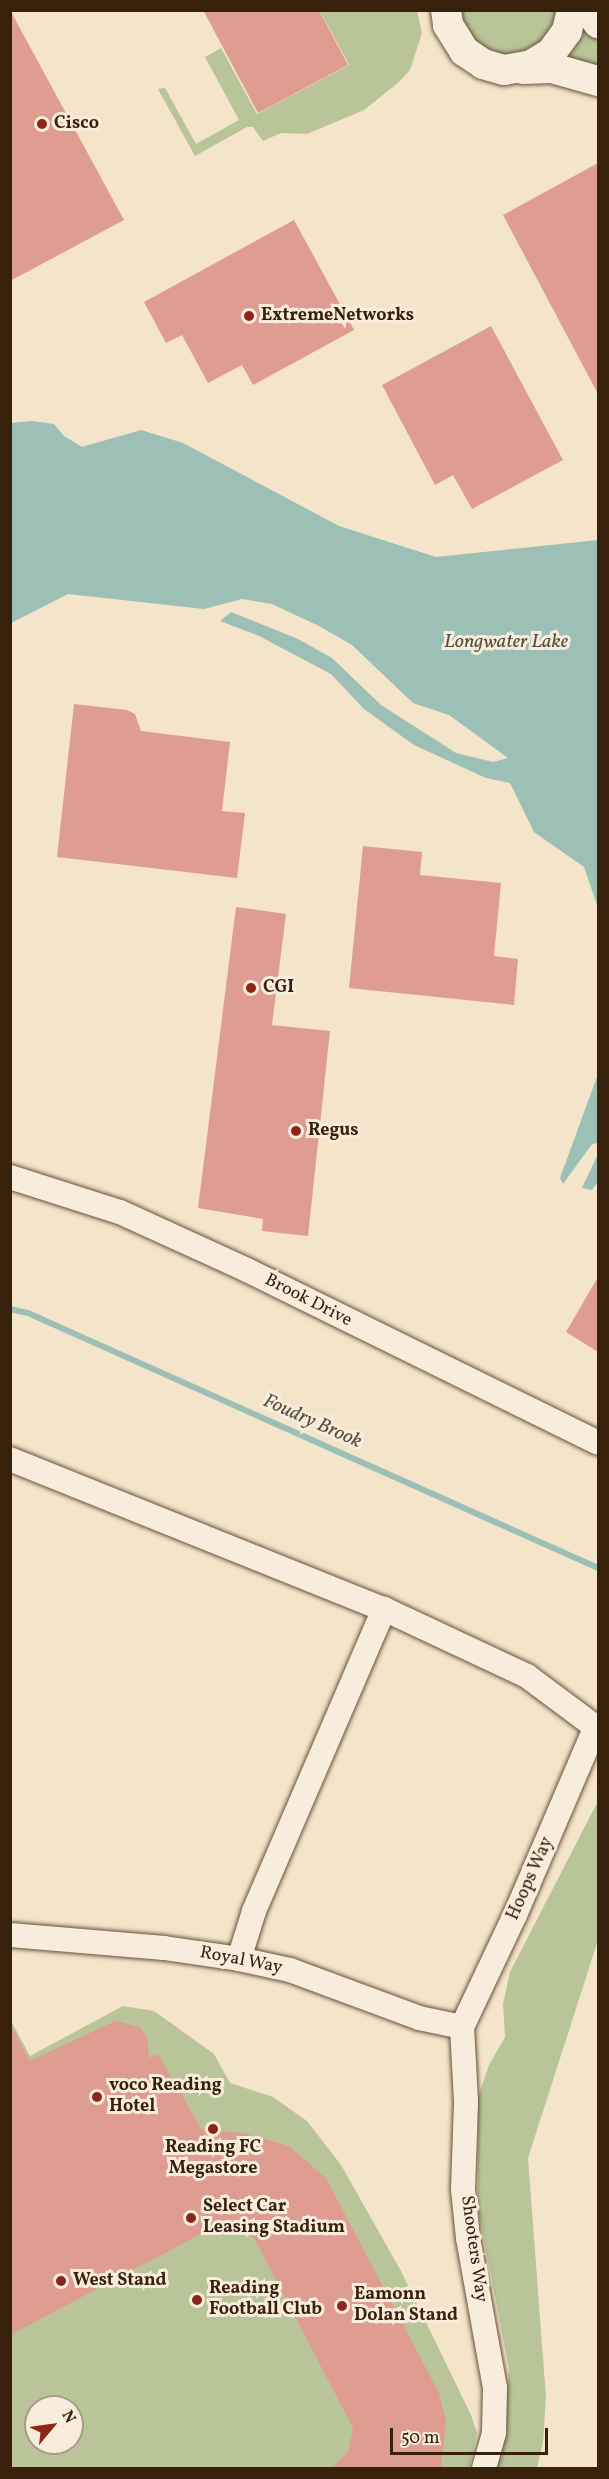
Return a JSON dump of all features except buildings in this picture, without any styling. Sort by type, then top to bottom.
[{"type":"street","points":[[446,10],[456,42],[473,58],[491,67],[552,68],[598,81]]},
{"type":"street","points":[[518,69],[542,60],[561,43],[572,10]]},
{"type":"street","points":[[589,10],[598,23]]},
{"type":"street","name":"Brook Drive","points":[[10,1176],[120,1212],[247,1270],[598,1443]]},
{"type":"street","points":[[10,1459],[384,1609],[527,1676],[597,1729]]},
{"type":"street","points":[[239,1959],[254,1911],[384,1609]]},
{"type":"street","name":"Hoops Way","points":[[462,2027],[515,1915],[597,1729]]},
{"type":"street","name":"Royal Way","points":[[10,1935],[164,1948],[239,1959],[290,1970],[419,2018],[462,2027]]},
{"type":"street","name":"Shooters Way","points":[[462,2027],[466,2218],[495,2388],[494,2432],[484,2469]]},
{"type":"green space","points":[[320,11],[417,11],[422,33],[410,70],[399,82],[364,110],[307,134],[281,133],[263,141],[253,127],[247,127],[195,156],[158,89],[165,88],[196,144],[239,120],[205,57],[221,48],[257,114],[349,65]]},
{"type":"green space","points":[[458,11],[559,11],[550,36],[524,54],[495,55],[467,35]]},
{"type":"green space","points":[[588,28],[598,41],[598,69],[565,62]]},
{"type":"green space","points":[[598,1801],[598,1940],[528,2158],[546,2398],[543,2442],[537,2468],[497,2468],[505,2425],[509,2369],[478,2208],[478,2097],[489,2065],[505,2037],[503,2004],[510,1972]]},
{"type":"green space","name":"Select Car Leasing Stadium","points":[[123,2006],[154,2011],[214,2054],[230,2083],[273,2097],[307,2121],[341,2165],[401,2271],[471,2415],[477,2433],[469,2468],[11,2468],[10,2019],[30,2056]]},
{"type":"water","name":"Longwater Lake","points":[[32,421],[54,424],[64,436],[82,447],[141,430],[183,443],[339,526],[436,557],[598,540],[598,908],[584,867],[534,832],[510,783],[486,778],[414,745],[364,709],[331,674],[259,636],[220,621],[231,612],[298,639],[332,658],[381,705],[456,753],[493,762],[508,758],[449,715],[413,703],[352,645],[319,626],[272,604],[242,599],[204,609],[68,594],[11,623],[11,423]]},
{"type":"water","points":[[598,1074],[598,1143],[592,1144],[563,1184],[560,1178]]},
{"type":"water","points":[[598,1154],[598,1182],[592,1190],[582,1188]]},
{"type":"waterway","name":"Foudry Brook","points":[[10,1309],[28,1313],[598,1568]]},
{"type":"place","name":"Cisco","points":[[42,124]]},
{"type":"place","name":"ExtremeNetworks","points":[[249,316]]},
{"type":"place","name":"CGI","points":[[251,988]]},
{"type":"place","name":"Regus","points":[[296,1131]]},
{"type":"place","name":"voco Reading Hotel","points":[[97,2097]]},
{"type":"place","name":"Reading FC Megastore","points":[[213,2129]]},
{"type":"place","name":"Select Car Leasing Stadium","points":[[191,2218]]},
{"type":"place","name":"West Stand","points":[[61,2281]]},
{"type":"place","name":"Reading Football Club","points":[[197,2300]]},
{"type":"place","name":"Eamonn Dolan Stand","points":[[342,2306]]}]
